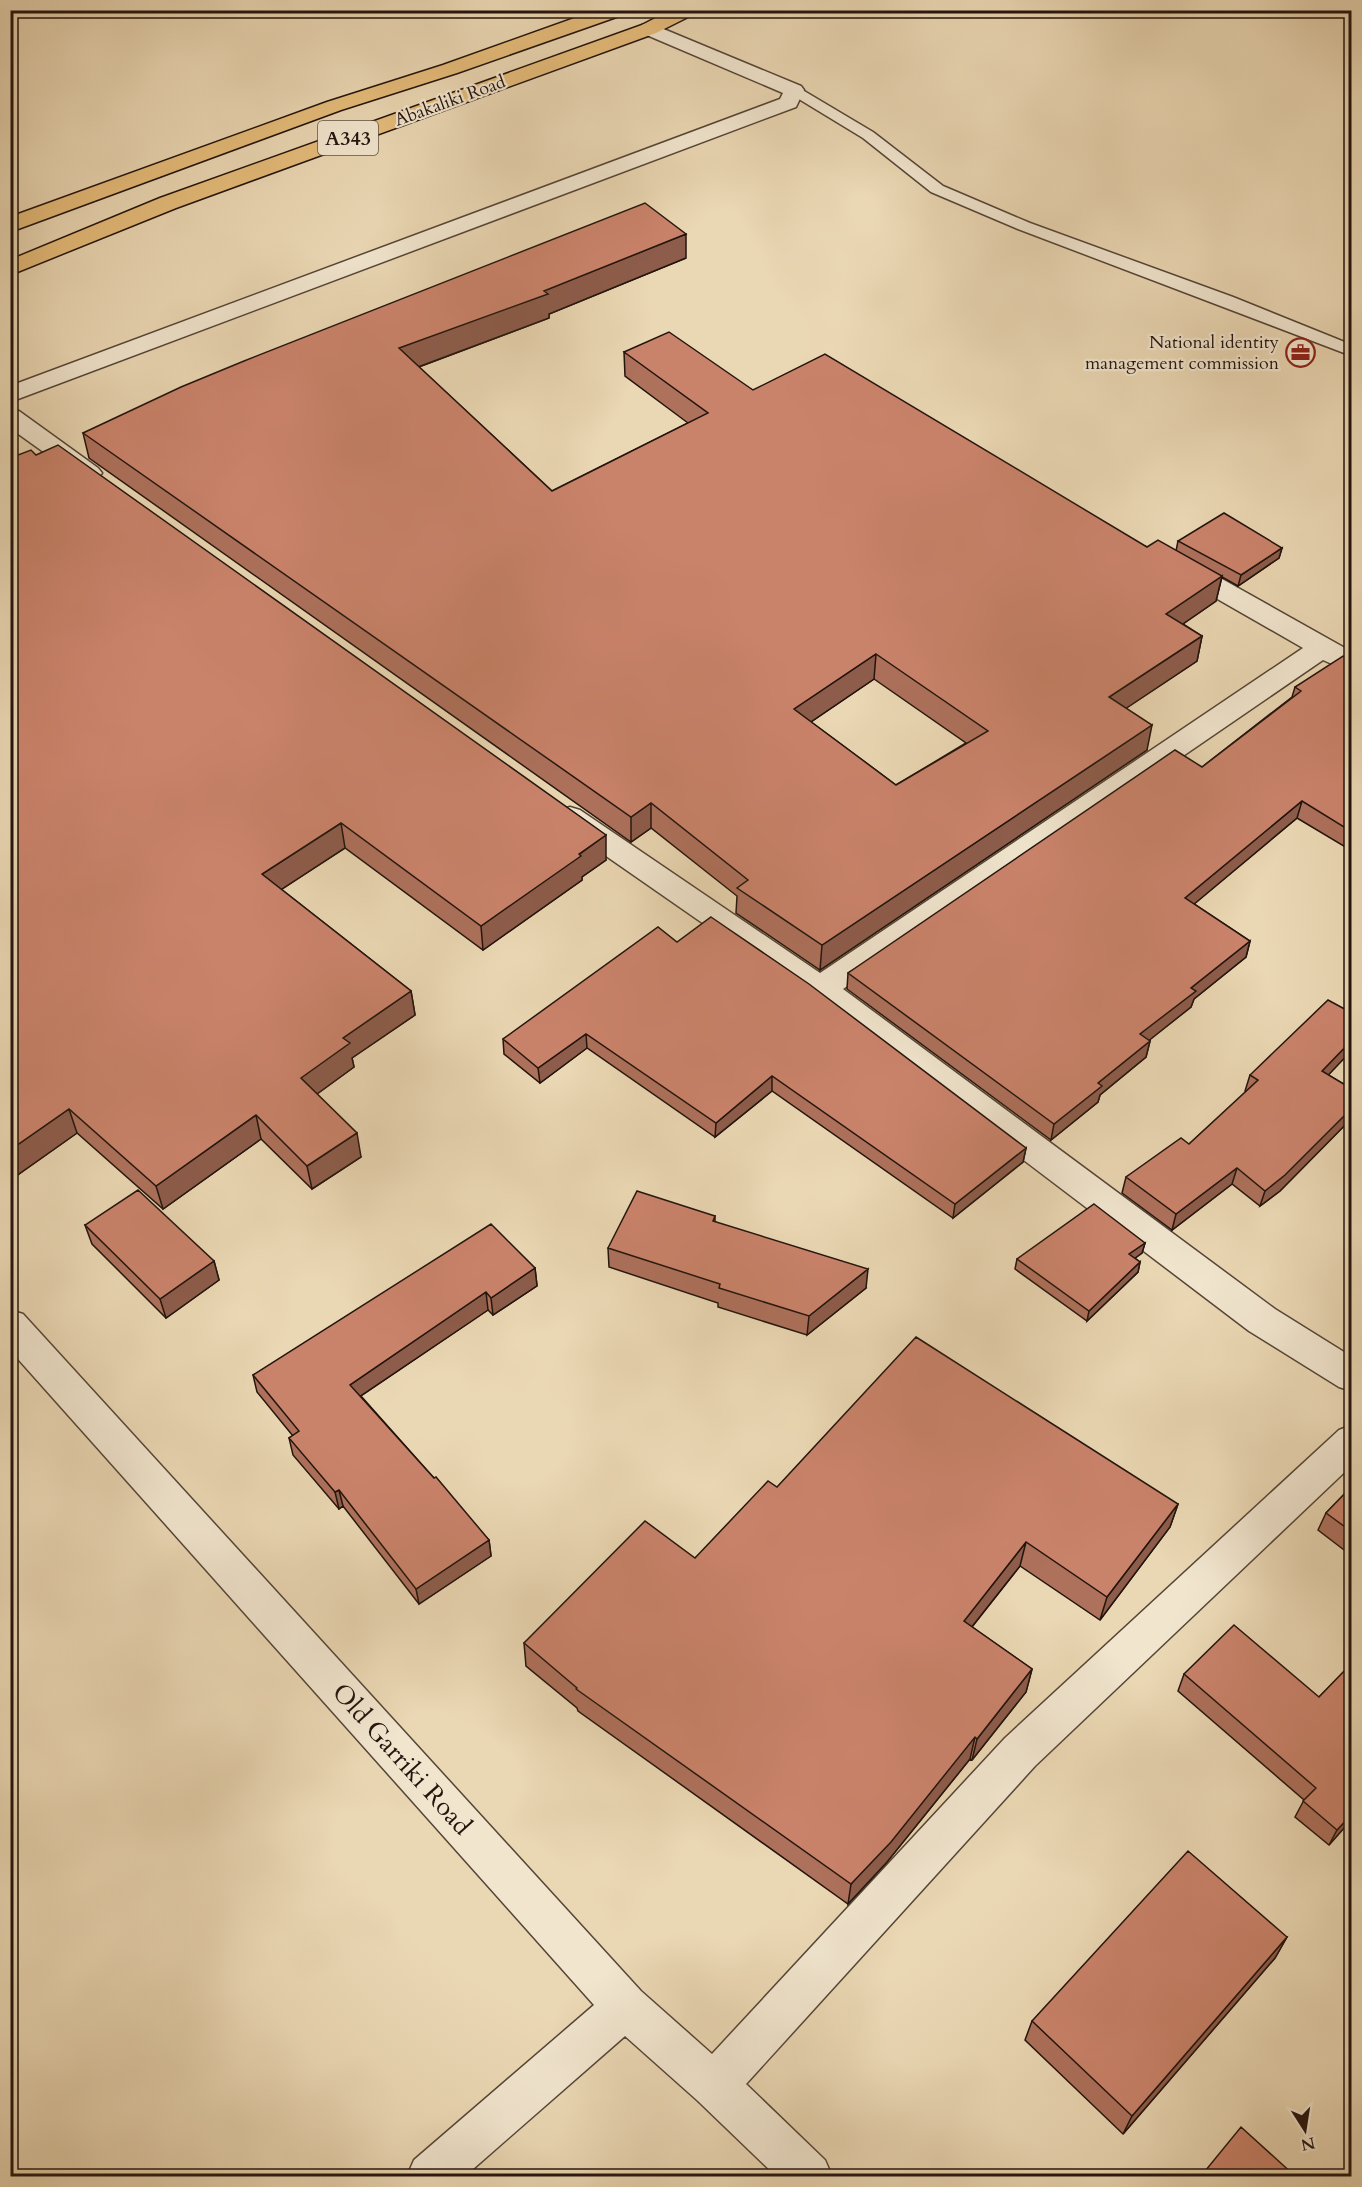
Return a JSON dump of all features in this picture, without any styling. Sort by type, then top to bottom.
[{"type":"highway","name":"Abakaliki Road","points":[[10,225],[323,110],[450,69],[618,10]]},
{"type":"highway","name":"Abakaliki Road","points":[[10,268],[168,203],[649,29],[687,10]]},
{"type":"street","points":[[10,395],[789,103],[794,90],[649,29]]},
{"type":"street","points":[[10,416],[115,491]]},
{"type":"street","points":[[1157,554],[1352,664]]},
{"type":"street","points":[[820,989],[1323,647]]},
{"type":"street","points":[[545,800],[820,989],[1262,1320],[1352,1376]]},
{"type":"street","name":"Old Garriki Road","points":[[10,1325],[625,2007],[714,2085],[809,2176]]},
{"type":"street","points":[[714,2085],[1020,1752],[1352,1441]]},
{"type":"street","points":[[430,2176],[625,2007]]},
{"type":"lane","points":[[794,90],[868,135],[937,189],[1024,226],[1227,301],[1352,351]]},
{"type":"building","points":[[645,203],[686,234],[544,291],[548,294],[399,348],[552,491],[708,413],[624,352],[669,332],[753,390],[825,354],[1147,547],[1158,540],[1222,576],[1166,614],[1202,636],[1109,697],[1152,725],[822,945],[737,888],[748,880],[651,803],[631,817],[83,433],[181,387]],"holes":[[[876,654],[988,731],[896,785],[794,709]]]},
{"type":"building","points":[[58,445],[606,835],[579,854],[581,856],[481,926],[341,823],[262,874],[411,991],[343,1038],[350,1043],[301,1078],[357,1133],[307,1166],[256,1115],[156,1186],[69,1109],[10,1150],[10,458],[31,450],[36,455]]},
{"type":"building","points":[[1224,513],[1282,548],[1241,575],[1178,541]]},
{"type":"building","points":[[1343,656],[1352,661],[1352,832],[1302,801],[1185,898],[1250,941],[1191,988],[1196,991],[1140,1034],[1150,1041],[1098,1083],[1102,1086],[1054,1124],[848,973],[1175,750],[1202,767],[1301,691],[1295,687]]},
{"type":"building","points":[[711,917],[809,984],[1026,1148],[955,1204],[772,1076],[716,1123],[586,1034],[538,1068],[503,1039],[658,927],[677,942]]},
{"type":"building","points":[[1328,1000],[1352,1013],[1352,1040],[1322,1071],[1352,1089],[1352,1108],[1285,1175],[1265,1191],[1237,1168],[1176,1214],[1126,1177],[1181,1138],[1189,1144],[1258,1080],[1250,1075]]},
{"type":"building","points":[[138,1190],[214,1261],[160,1299],[85,1225]]},
{"type":"building","points":[[637,1191],[715,1216],[713,1221],[868,1269],[809,1316],[719,1288],[720,1284],[608,1248]]},
{"type":"building","points":[[1094,1204],[1145,1243],[1129,1254],[1140,1262],[1089,1311],[1017,1259]]},
{"type":"building","points":[[491,1224],[535,1268],[491,1298],[486,1292],[350,1385],[434,1478],[436,1477],[489,1540],[416,1589],[339,1490],[335,1492],[289,1438],[299,1431],[253,1375]]},
{"type":"building","points":[[916,1337],[1178,1504],[1107,1597],[1026,1542],[964,1621],[1032,1669],[891,1842],[851,1884],[576,1689],[524,1643],[645,1521],[695,1558],[768,1481],[777,1487]]},
{"type":"building","points":[[1352,1486],[1352,1532],[1326,1513]]},
{"type":"building","points":[[1234,1625],[1319,1697],[1352,1663],[1352,1814],[1337,1830],[1303,1801],[1316,1788],[1184,1674]]},
{"type":"building","points":[[1188,1851],[1287,1937],[1132,2116],[1032,2021]]},
{"type":"building","points":[[1241,2127],[1295,2176],[1201,2176]]},
{"type":"place","name":"National identity management commission","points":[[1300,352]]}]
